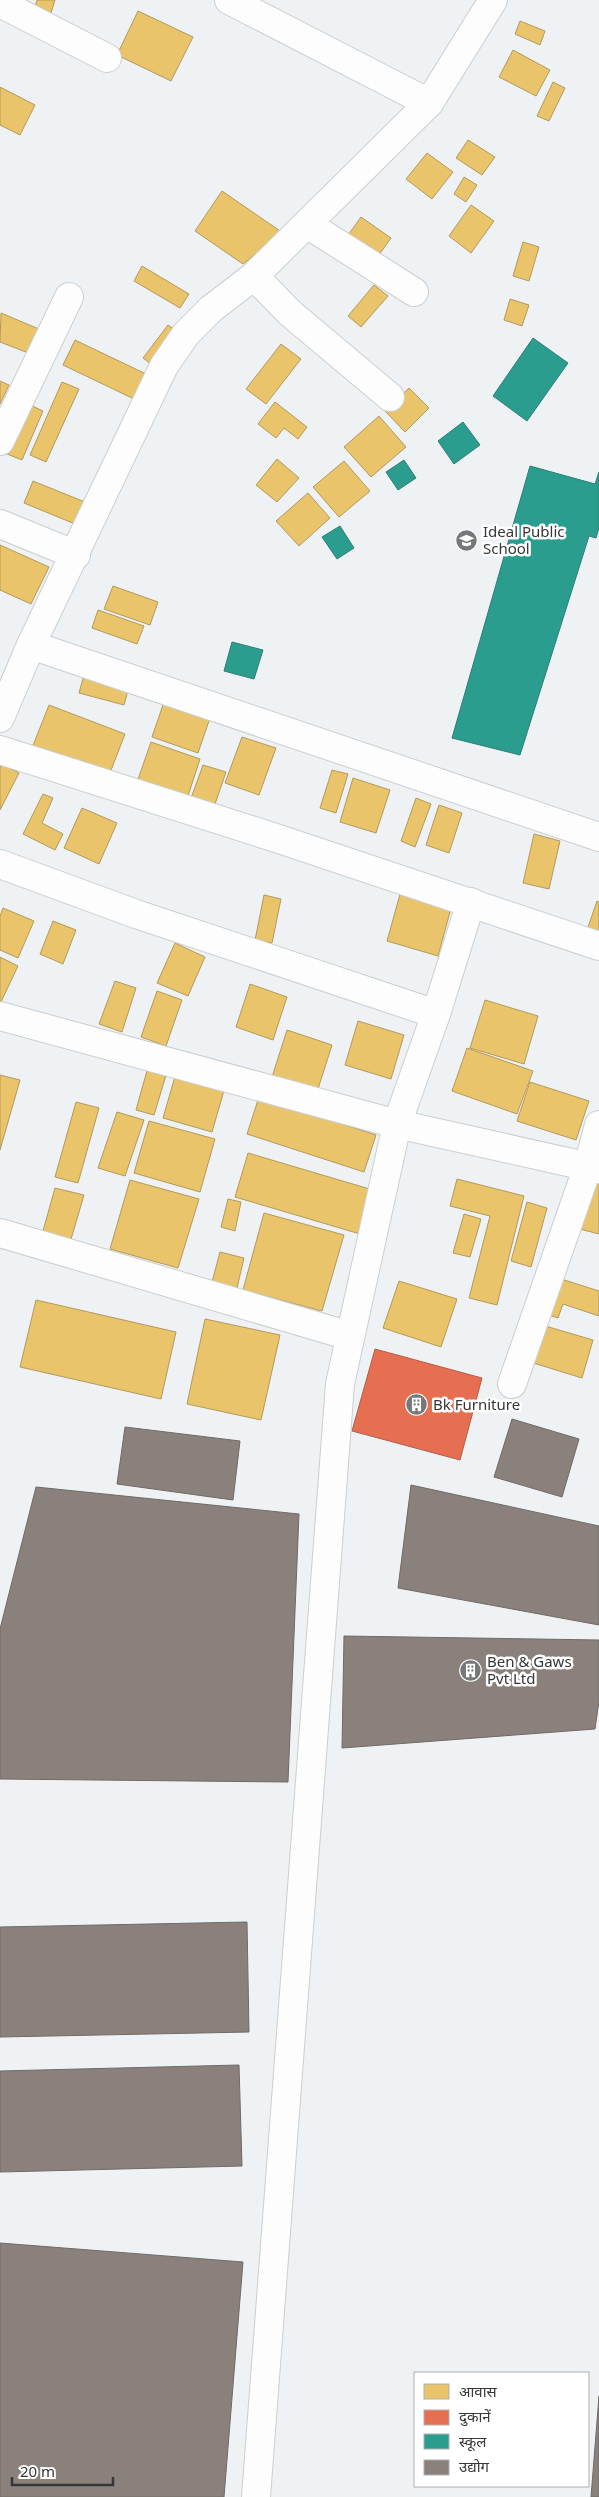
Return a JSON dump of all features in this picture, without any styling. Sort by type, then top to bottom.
[{"type":"street","points":[[229,0],[428,103]]},
{"type":"street","points":[[0,718],[31,645],[164,366],[186,334],[211,309],[254,276],[428,103],[493,0]]},
{"type":"street","points":[[0,3],[107,58]]},
{"type":"street","points":[[307,224],[414,292]]},
{"type":"street","points":[[254,276],[290,313],[390,397]]},
{"type":"street","points":[[0,440],[69,297]]},
{"type":"street","points":[[0,524],[76,554]]},
{"type":"street","points":[[31,645],[599,837]]},
{"type":"street","points":[[0,750],[471,902],[599,946]]},
{"type":"street","points":[[0,864],[136,914],[436,1014]]},
{"type":"street","points":[[256,2497],[340,1384],[397,1124],[436,1014],[471,902]]},
{"type":"street","points":[[0,1016],[397,1124],[593,1167]]},
{"type":"street","points":[[512,1384],[593,1167],[599,1125]]},
{"type":"street","points":[[0,1233],[350,1336]]},
{"type":"building: आवास","points":[[37,0],[55,0],[50,16],[34,10]]},
{"type":"building: आवास","points":[[138,11],[193,37],[171,81],[117,55]]},
{"type":"building: आवास","points":[[520,21],[545,31],[540,45],[515,34]]},
{"type":"building: आवास","points":[[513,50],[550,70],[536,96],[499,77]]},
{"type":"building: आवास","points":[[553,82],[565,88],[549,121],[537,116]]},
{"type":"building: आवास","points":[[0,87],[35,105],[20,135],[0,125]]},
{"type":"building: आवास","points":[[468,140],[495,157],[482,175],[456,158]]},
{"type":"building: आवास","points":[[427,153],[453,172],[432,199],[406,179]]},
{"type":"building: आवास","points":[[464,177],[477,185],[466,202],[454,194]]},
{"type":"building: आवास","points":[[222,191],[283,233],[243,264],[195,231]]},
{"type":"building: आवास","points":[[471,205],[494,221],[471,253],[449,236]]},
{"type":"building: आवास","points":[[361,217],[391,238],[376,259],[346,238]]},
{"type":"building: आवास","points":[[523,242],[539,247],[529,281],[513,276]]},
{"type":"building: आवास","points":[[142,266],[189,294],[180,308],[134,281]]},
{"type":"building: आवास","points":[[374,285],[388,296],[361,327],[348,316]]},
{"type":"building: आवास","points":[[510,299],[529,305],[522,326],[504,320]]},
{"type":"building: आवास","points":[[1,313],[46,332],[36,356],[0,342]]},
{"type":"building: आवास","points":[[168,325],[180,333],[155,367],[143,358]]},
{"type":"building: आवास","points":[[75,340],[146,374],[134,399],[63,365]]},
{"type":"building: आवास","points":[[281,344],[301,359],[266,404],[246,389]]},
{"type":"building: आवास","points":[[0,381],[9,385],[0,404]]},
{"type":"building: आवास","points":[[62,382],[79,389],[46,462],[30,455]]},
{"type":"building: आवास","points":[[409,388],[429,408],[405,432],[385,411]]},
{"type":"building: आवास","points":[[275,402],[307,427],[298,439],[284,428],[276,438],[258,424]]},
{"type":"building: आवास","points":[[28,404],[43,411],[22,460],[7,454]]},
{"type":"building: आवास","points":[[379,416],[406,447],[371,477],[344,447]]},
{"type":"building: आवास","points":[[277,459],[299,478],[277,502],[256,485]]},
{"type":"building: आवास","points":[[344,461],[370,491],[339,517],[313,487]]},
{"type":"building: आवास","points":[[33,481],[85,502],[75,524],[24,503]]},
{"type":"building: आवास","points":[[308,493],[330,518],[299,546],[276,521]]},
{"type":"building: आवास","points":[[0,545],[49,567],[31,604],[0,590]]},
{"type":"building: आवास","points":[[113,586],[158,602],[150,625],[104,609]]},
{"type":"building: आवास","points":[[98,610],[144,626],[137,644],[92,628]]},
{"type":"building: आवास","points":[[85,671],[130,683],[124,705],[79,693]]},
{"type":"building: आवास","points":[[166,696],[212,712],[198,753],[152,737]]},
{"type":"building: आवास","points":[[49,705],[125,734],[108,778],[32,748]]},
{"type":"building: आवास","points":[[242,737],[276,748],[259,795],[225,783]]},
{"type":"building: आवास","points":[[151,742],[200,759],[186,802],[136,785]]},
{"type":"building: आवास","points":[[2,764],[19,773],[0,810],[0,768]]},
{"type":"building: आवास","points":[[203,765],[226,772],[213,810],[190,801]]},
{"type":"building: आवास","points":[[332,770],[348,774],[336,813],[320,808]]},
{"type":"building: आवास","points":[[353,778],[390,790],[376,833],[340,822]]},
{"type":"building: आवास","points":[[43,794],[53,798],[42,823],[63,834],[55,850],[23,834]]},
{"type":"building: आवास","points":[[416,798],[431,804],[415,847],[401,841]]},
{"type":"building: आवास","points":[[439,805],[462,813],[449,853],[426,845]]},
{"type":"building: आवास","points":[[82,808],[117,823],[99,864],[64,848]]},
{"type":"building: आवास","points":[[534,834],[560,841],[549,889],[523,883]]},
{"type":"building: आवास","points":[[402,887],[453,901],[438,956],[387,941]]},
{"type":"building: आवास","points":[[264,895],[281,899],[272,943],[255,940]]},
{"type":"building: आवास","points":[[597,901],[599,902],[599,934],[587,930]]},
{"type":"building: आवास","points":[[3,908],[34,921],[18,958],[0,950],[0,916]]},
{"type":"building: आवास","points":[[53,921],[76,930],[63,964],[40,954]]},
{"type":"building: आवास","points":[[175,943],[205,957],[188,996],[157,983]]},
{"type":"building: आवास","points":[[0,957],[18,966],[0,1004]]},
{"type":"building: आवास","points":[[115,981],[136,988],[122,1032],[99,1024]]},
{"type":"building: आवास","points":[[250,984],[287,997],[273,1040],[236,1027]]},
{"type":"building: आवास","points":[[157,991],[182,1000],[166,1046],[141,1037]]},
{"type":"building: आवास","points":[[485,1000],[538,1016],[524,1064],[470,1048]]},
{"type":"building: आवास","points":[[358,1021],[404,1035],[391,1079],[345,1065]]},
{"type":"building: आवास","points":[[287,1030],[332,1045],[317,1092],[272,1077]]},
{"type":"building: आवास","points":[[467,1048],[533,1071],[517,1114],[452,1091]]},
{"type":"building: आवास","points":[[148,1067],[167,1072],[154,1115],[136,1110]]},
{"type":"building: आवास","points":[[176,1073],[225,1087],[212,1132],[163,1118]]},
{"type":"building: आवास","points":[[0,1075],[20,1080],[0,1150]]},
{"type":"building: आवास","points":[[530,1082],[589,1101],[576,1140],[517,1121]]},
{"type":"building: आवास","points":[[259,1097],[376,1135],[364,1172],[247,1134]]},
{"type":"building: आवास","points":[[76,1102],[99,1108],[78,1183],[55,1177]]},
{"type":"building: आवास","points":[[117,1112],[144,1120],[125,1176],[98,1168]]},
{"type":"building: आवास","points":[[149,1121],[215,1139],[200,1192],[134,1173]]},
{"type":"building: आवास","points":[[248,1153],[373,1190],[360,1234],[235,1197]]},
{"type":"building: आवास","points":[[599,1176],[599,1234],[576,1228]]},
{"type":"building: आवास","points":[[457,1179],[524,1196],[497,1305],[469,1298],[490,1216],[450,1206]]},
{"type":"building: आवास","points":[[130,1180],[199,1199],[178,1268],[110,1249]]},
{"type":"building: आवास","points":[[55,1188],[84,1195],[69,1246],[41,1238]]},
{"type":"building: आवास","points":[[228,1199],[241,1202],[235,1231],[221,1227]]},
{"type":"building: आवास","points":[[527,1202],[547,1208],[531,1267],[511,1261]]},
{"type":"building: आवास","points":[[264,1213],[344,1235],[322,1311],[243,1290]]},
{"type":"building: आवास","points":[[464,1214],[481,1219],[470,1257],[453,1253]]},
{"type":"building: आवास","points":[[220,1252],[244,1258],[237,1288],[212,1282]]},
{"type":"building: आवास","points":[[558,1278],[599,1291],[599,1316],[563,1304],[558,1318],[546,1314]]},
{"type":"building: आवास","points":[[399,1281],[457,1299],[441,1347],[383,1328]]},
{"type":"building: आवास","points":[[36,1300],[176,1332],[161,1399],[20,1367]]},
{"type":"building: आवास","points":[[205,1319],[280,1335],[261,1420],[187,1404]]},
{"type":"building: आवास","points":[[542,1325],[593,1340],[582,1378],[530,1362]]},
{"type":"building: दुकानें","name":"Bk Furniture","points":[[375,1349],[482,1378],[460,1460],[352,1431]]},
{"type":"building: स्कूल","points":[[533,338],[568,363],[527,421],[493,396]]},
{"type":"building: स्कूल","points":[[463,422],[480,445],[454,464],[438,441]]},
{"type":"building: स्कूल","points":[[404,460],[416,478],[398,490],[386,472]]},
{"type":"building: स्कूल","name":"Ideal Public School","points":[[530,466],[595,484],[599,472],[599,528],[596,538],[589,536],[520,755],[452,738]]},
{"type":"building: स्कूल","points":[[340,526],[354,548],[337,559],[322,537]]},
{"type":"building: स्कूल","points":[[232,642],[263,650],[254,679],[224,671]]},
{"type":"building: उद्योग","points":[[512,1419],[579,1439],[562,1497],[494,1477]]},
{"type":"building: उद्योग","points":[[125,1427],[240,1441],[233,1500],[117,1484]]},
{"type":"building: उद्योग","points":[[411,1485],[599,1526],[599,1625],[398,1588]]},
{"type":"building: उद्योग","points":[[36,1487],[299,1514],[288,1782],[0,1779],[0,1629]]},
{"type":"building: उद्योग","name":"Ben & Gaws Pvt Ltd","points":[[344,1636],[599,1640],[599,1701],[595,1729],[342,1748]]},
{"type":"building: उद्योग","points":[[247,1922],[249,2032],[0,2037],[0,1927]]},
{"type":"building: उद्योग","points":[[239,2065],[242,2166],[0,2172],[0,2071]]},
{"type":"building: उद्योग","points":[[0,2243],[243,2262],[224,2497],[0,2497]]},
{"type":"building: उद्योग","points":[[599,2396],[599,2497],[591,2497]]},
{"type":"place","name":"Ideal Public School","points":[[467,540]]},
{"type":"place","name":"Bk Furniture","points":[[417,1404]]},
{"type":"place","name":"Ben & Gaws Pvt Ltd","points":[[471,1670]]}]
